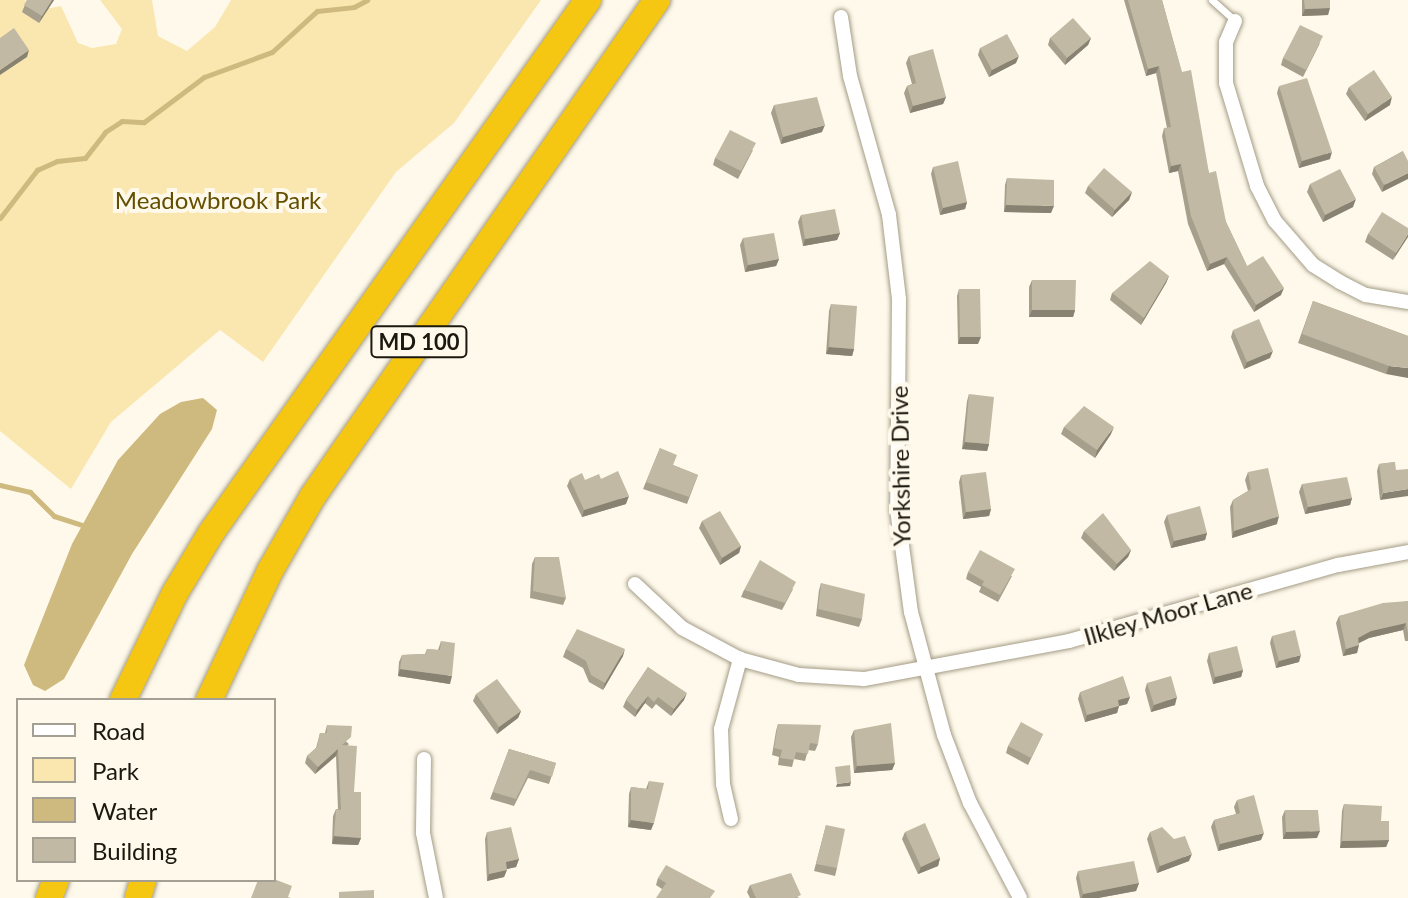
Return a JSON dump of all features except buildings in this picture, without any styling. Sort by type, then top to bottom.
[{"type":"highway","points":[[482,150],[581,0]]},
{"type":"highway","name":"MD 100","points":[[124,698],[175,593],[211,533],[588,0]]},
{"type":"highway","name":"MD 100","points":[[210,698],[270,571],[313,496],[657,0]]},
{"type":"street","name":"Yorkshire Drive","points":[[841,17],[850,76],[893,245],[899,299],[897,509],[911,612],[970,803],[1020,898]]},
{"type":"street","points":[[1235,21],[1226,42],[1226,83],[1257,186],[1275,221],[1313,265],[1340,282],[1366,295],[1408,302]]},
{"type":"street","name":"Ilkley Moor Lane","points":[[635,584],[682,628],[740,659],[832,680],[926,668],[1069,641],[1338,565],[1408,552]]},
{"type":"street","points":[[731,819],[723,784],[721,729],[740,659]]},
{"type":"street","points":[[424,759],[423,833],[436,898]]},
{"type":"lane","points":[[1212,0],[1235,21]]},
{"type":"green space","name":"Meadowbrook Park","points":[[0,0],[25,0],[30,12],[61,6],[78,43],[92,48],[116,44],[122,29],[100,0],[152,0],[158,36],[187,51],[215,27],[231,0],[541,0],[454,123],[396,172],[263,362],[220,330],[111,422],[71,489],[0,431]]},
{"type":"water","points":[[203,398],[217,410],[212,429],[132,554],[64,679],[45,691],[33,685],[24,665],[72,544],[118,460],[160,414],[181,402]]},
{"type":"waterway","points":[[0,218],[37,170],[57,161],[85,158],[105,132],[122,121],[144,122],[204,77],[272,52],[317,11],[354,7],[367,0]]},
{"type":"waterway","points":[[0,485],[30,492],[54,516],[82,525]]}]
